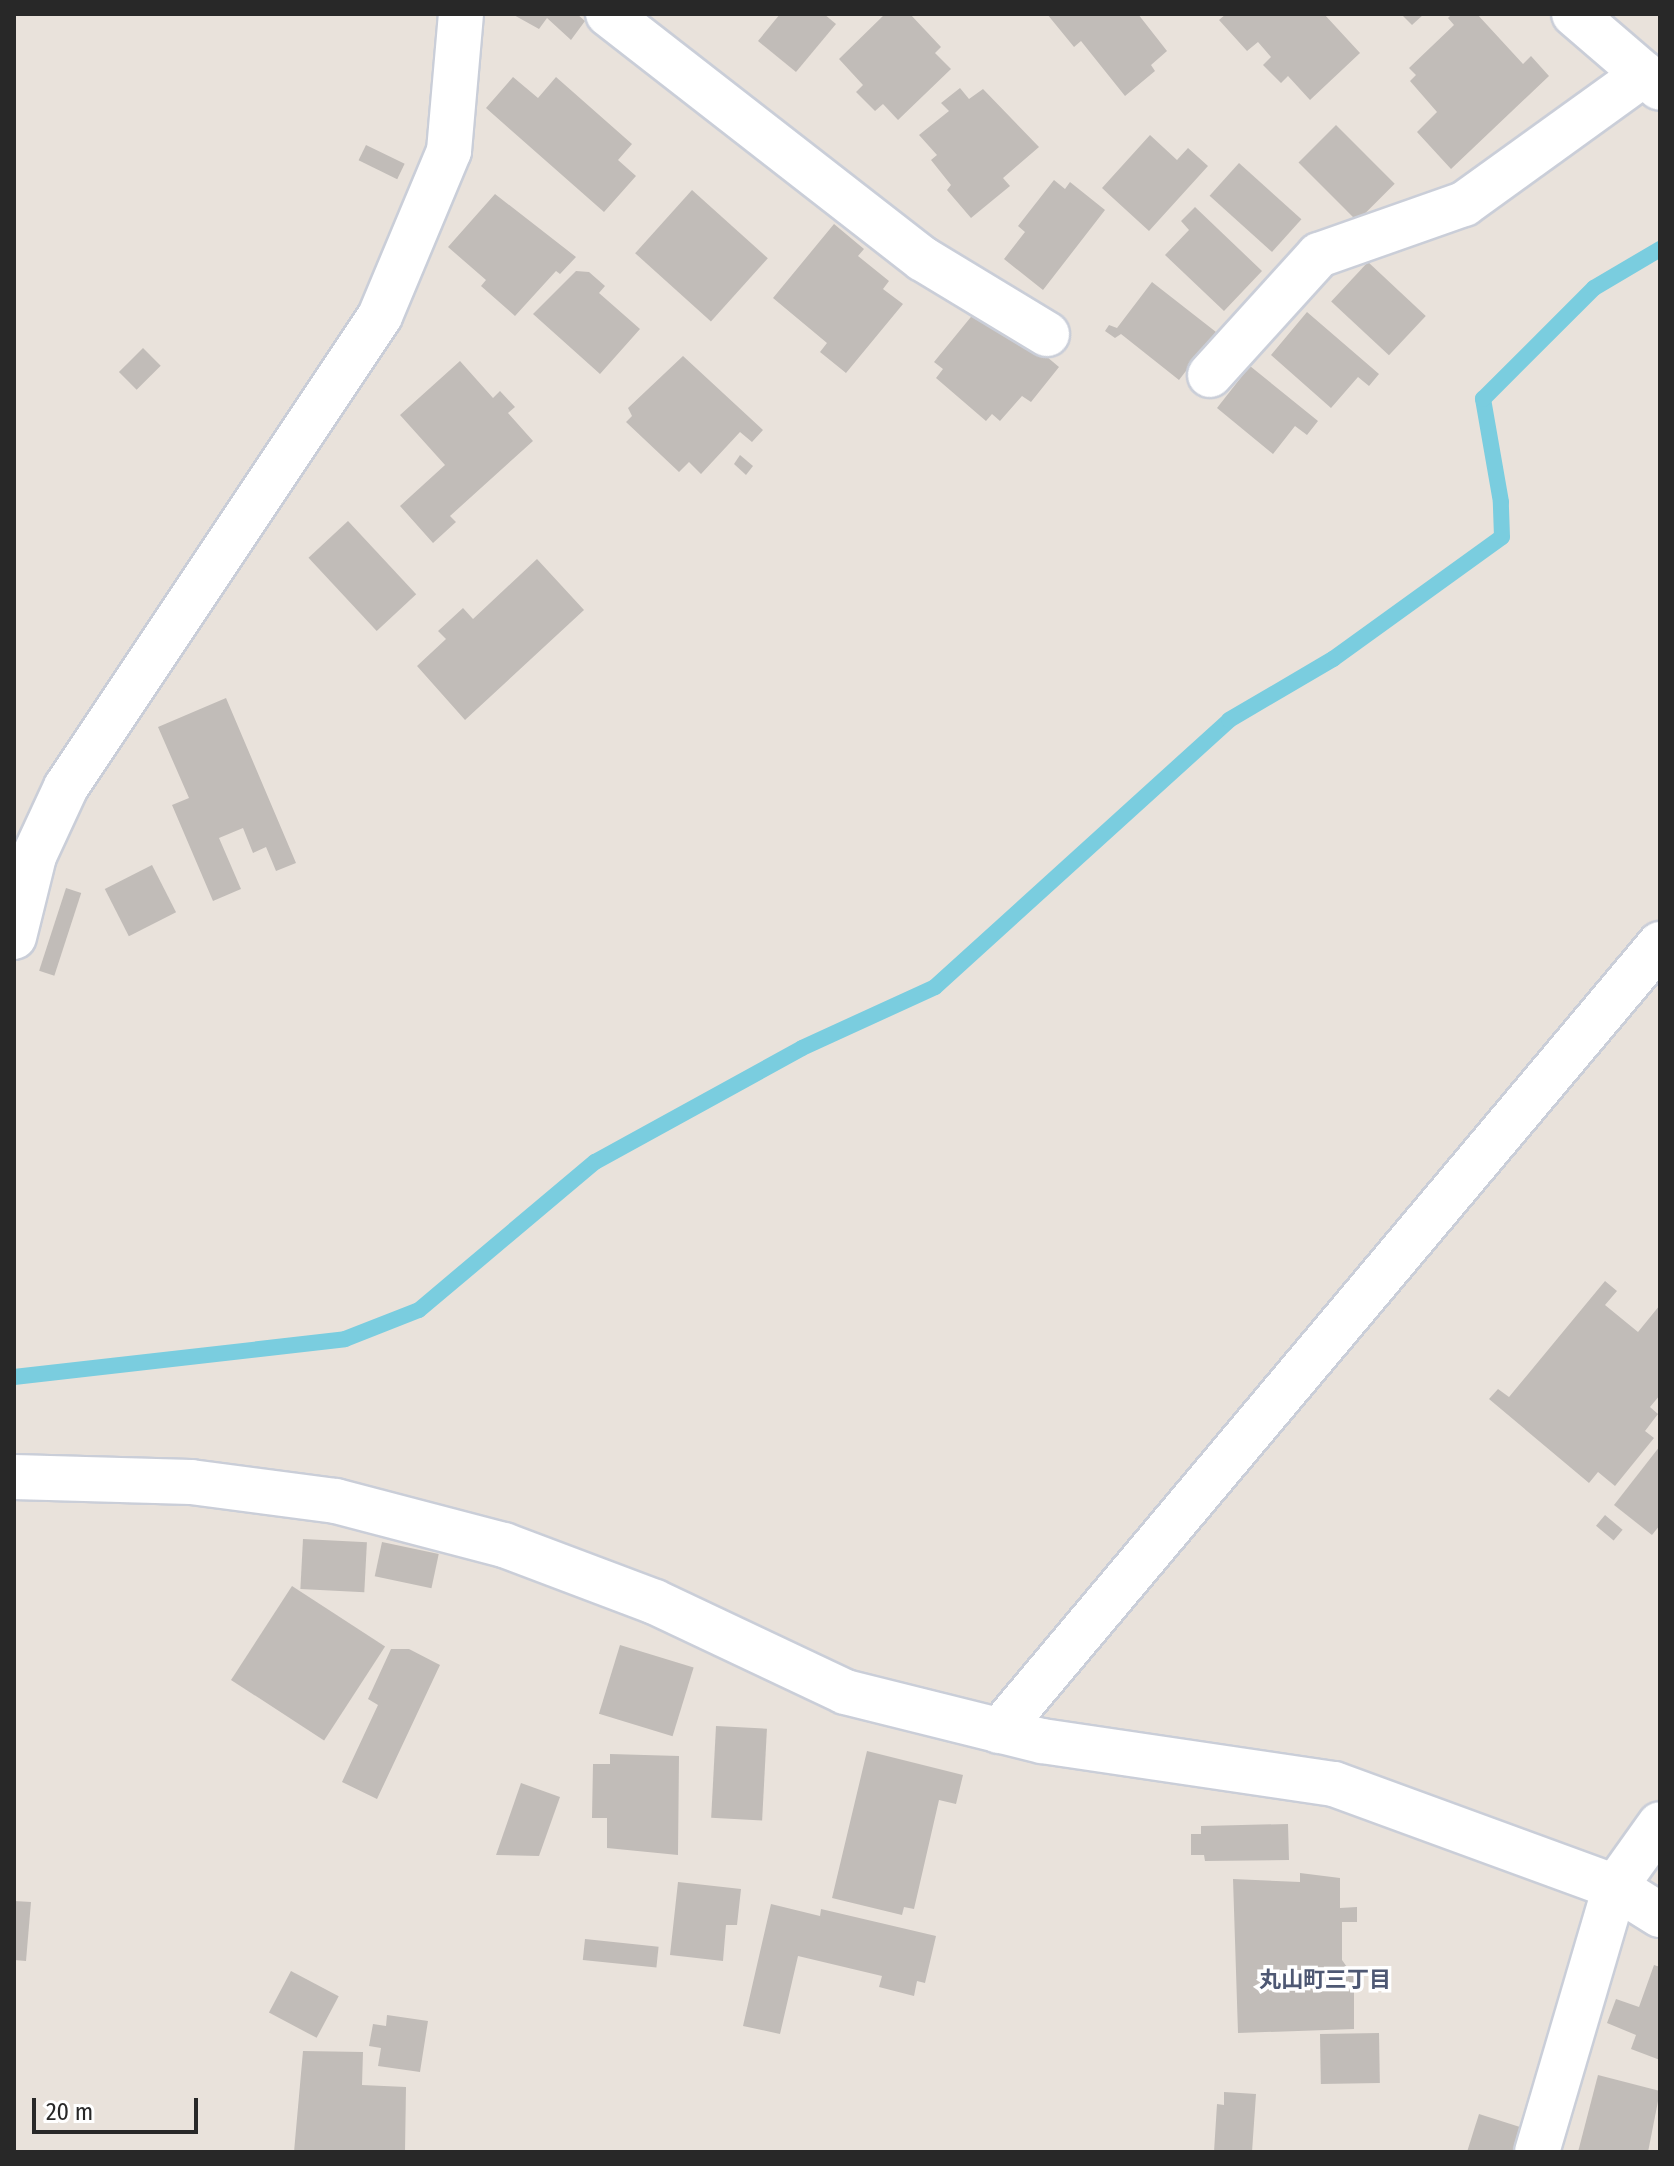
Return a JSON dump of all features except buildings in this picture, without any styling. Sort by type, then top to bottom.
[{"type":"street","points":[[14,937],[34,856],[66,787],[380,316],[449,151],[461,14]]},
{"type":"street","points":[[608,14],[923,259],[1047,334]]},
{"type":"street","points":[[1210,375],[1319,255],[1464,204],[1652,81],[1574,14]]},
{"type":"street","points":[[999,1731],[1660,944]]},
{"type":"street","points":[[14,1477],[191,1482],[336,1501],[504,1545],[642,1597],[845,1692],[999,1731],[1334,1784],[1615,1887],[1660,1915]]},
{"type":"street","points":[[1537,2152],[1615,1887],[1660,1824]]},
{"type":"waterway","points":[[14,1377],[345,1339],[419,1310],[595,1162],[802,1048],[935,987],[1229,720],[1333,659],[1502,537],[1501,502],[1483,399],[1594,288],[1660,249]]},
{"type":"district","name":"丸山町三丁目","points":[[1325,1980]]}]
